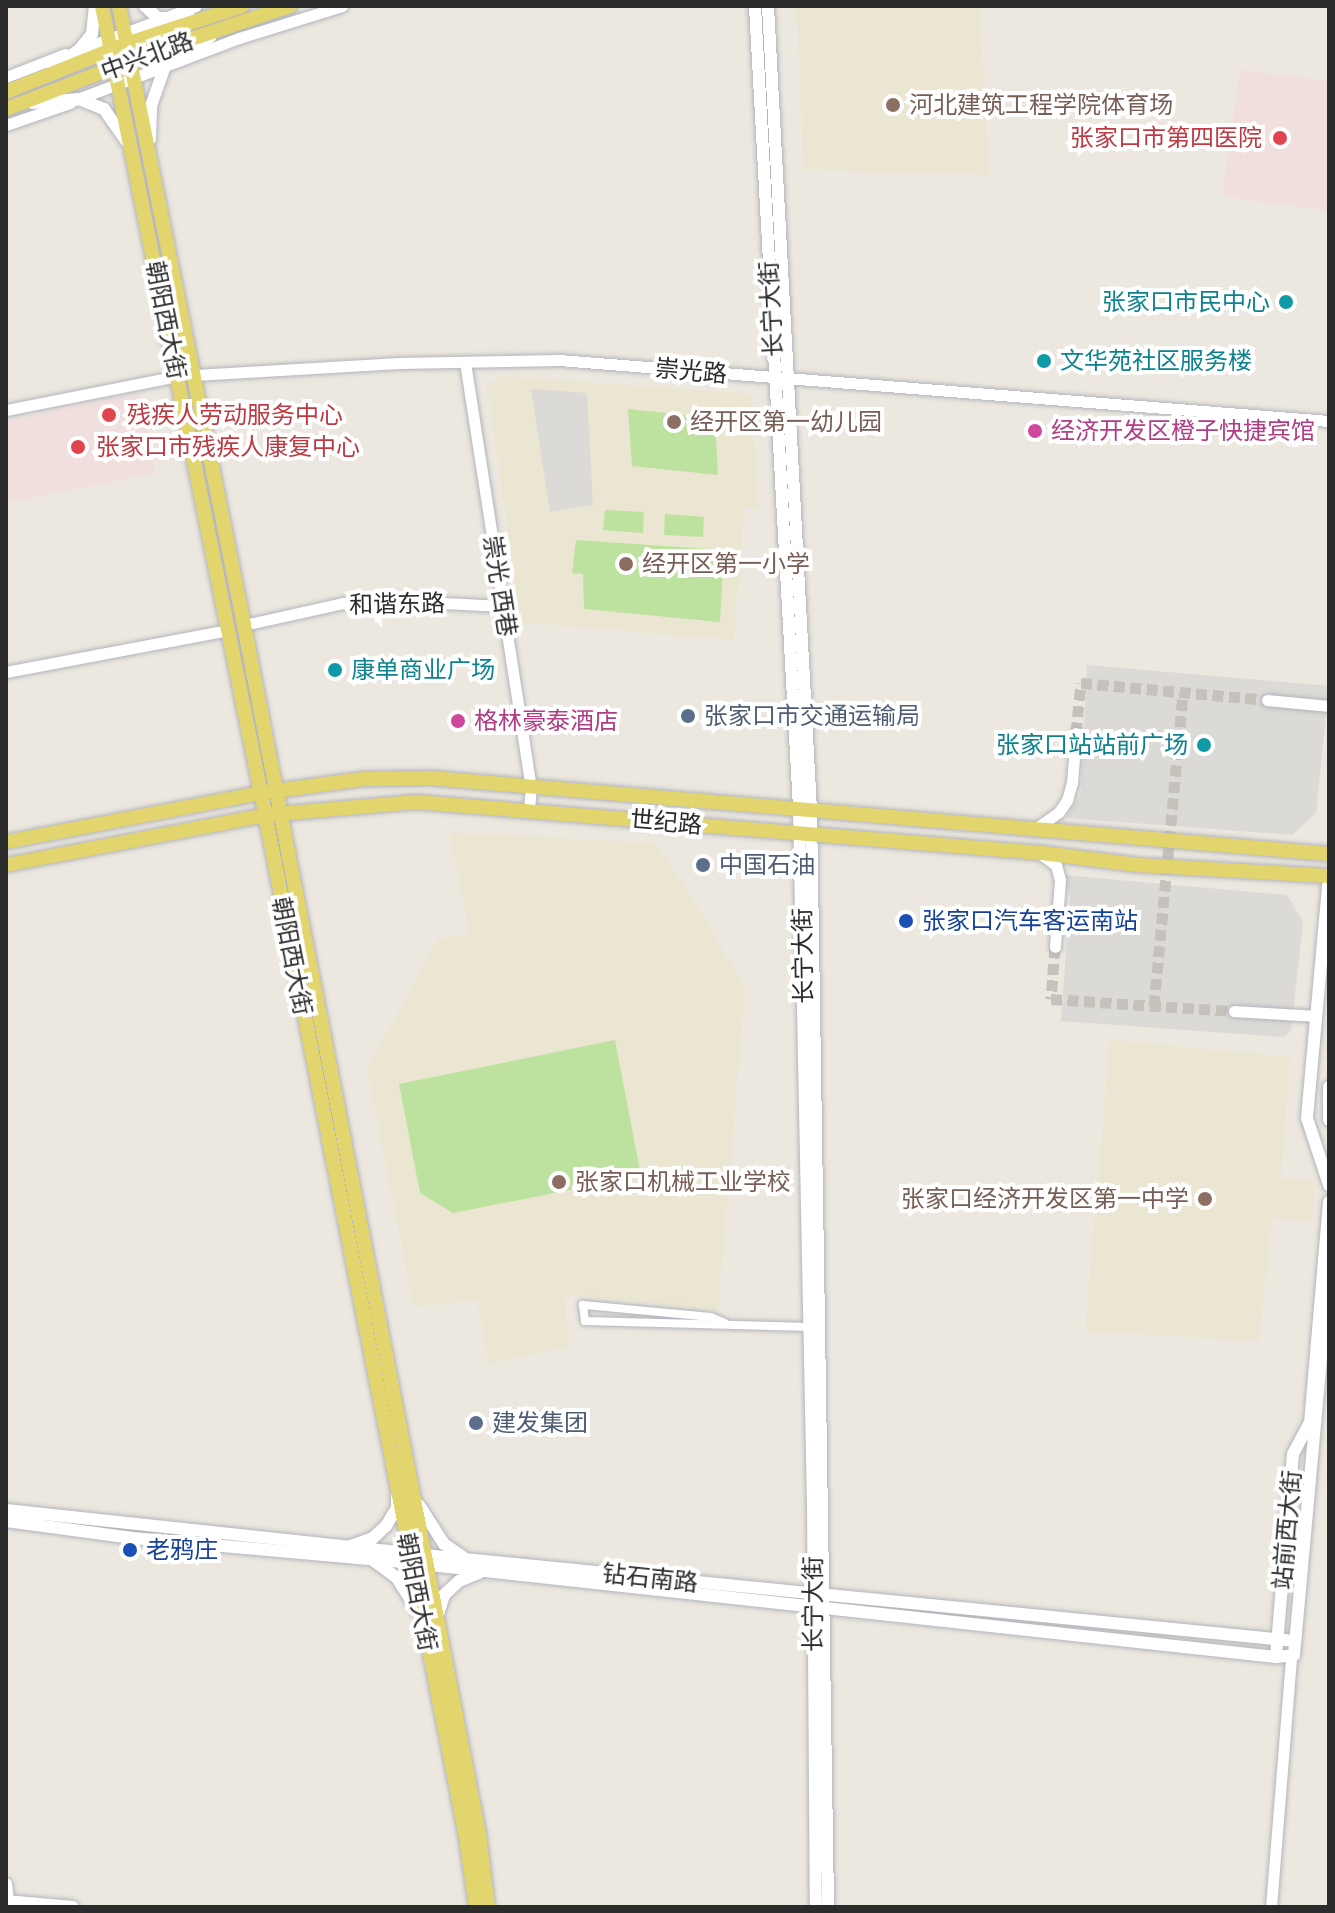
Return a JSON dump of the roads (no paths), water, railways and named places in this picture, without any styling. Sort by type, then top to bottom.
[{"type":"main road","points":[[7,87],[65,62],[79,50],[93,30],[95,6]]},
{"type":"main road","name":"朝阳西大街","points":[[102,6],[228,630],[268,792]]},
{"type":"main road","name":"朝阳西大街","points":[[119,6],[244,625],[268,792],[430,1621],[476,1907]]},
{"type":"main road","points":[[145,6],[158,18],[179,20],[234,14]]},
{"type":"main road","name":"中兴北路","points":[[7,87],[125,38],[234,14],[290,6]]},
{"type":"main road","name":"长宁大街","points":[[755,6],[806,834],[818,1601],[816,1907]]},
{"type":"main road","name":"长宁大街","points":[[768,6],[780,379]]},
{"type":"main road","points":[[151,162],[151,106],[165,66],[234,14]]},
{"type":"main road","name":"中兴北路","points":[[10,107],[130,61],[234,14]]},
{"type":"main road","points":[[10,107],[79,99],[92,104],[112,117],[134,163]]},
{"type":"main road","name":"世纪路","points":[[6,842],[268,792],[363,779],[415,778],[1329,854]]},
{"type":"main road","name":"世纪路","points":[[6,865],[272,814],[416,802],[1028,852],[1137,865],[1329,875]]},
{"type":"main road","points":[[1028,852],[1029,828]]},
{"type":"main road","name":"长宁大街","points":[[806,834],[810,1327],[828,1907]]},
{"type":"main road","points":[[1219,868],[1221,846]]},
{"type":"main road","points":[[1329,875],[1307,1124],[1329,1185]]},
{"type":"main road","points":[[1329,1087],[1329,1120]]},
{"type":"main road","name":"站前西大街","points":[[1276,1657],[1293,1454],[1310,1422],[1329,1202]]},
{"type":"main road","name":"站前西大街","points":[[1291,1658],[1329,1269]]},
{"type":"main road","points":[[348,1547],[373,1538],[386,1526],[404,1489]]},
{"type":"main road","points":[[404,1489],[444,1544],[474,1560]]},
{"type":"main road","name":"钻石南路","points":[[6,1510],[348,1547],[486,1572],[1295,1641]]},
{"type":"main road","name":"钻石南路","points":[[6,1521],[133,1538],[368,1559],[474,1560],[1276,1657]]},
{"type":"main road","points":[[368,1559],[382,1565],[397,1578],[430,1621],[447,1591],[469,1576],[486,1572]]},
{"type":"main road","name":"朝阳西大街","points":[[430,1621],[479,1834],[488,1907]]},
{"type":"main road","points":[[1276,1657],[1291,1658]]},
{"type":"main road","points":[[6,1884],[8,1903],[73,1907]]},
{"type":"street","points":[[125,38],[158,18],[196,6]]},
{"type":"street","points":[[6,125],[239,38],[342,6]]},
{"type":"street","points":[[55,60],[93,30]]},
{"type":"street","points":[[7,87],[55,60],[79,50],[110,44]]},
{"type":"street","points":[[61,105],[92,104]]},
{"type":"street","name":"崇光路","points":[[195,375],[559,360],[1329,421]]},
{"type":"street","name":"崇光 西巷","points":[[465,362],[531,786],[529,810]]},
{"type":"street","points":[[6,410],[177,376]]},
{"type":"street","name":"和谐东路","points":[[244,625],[343,603],[383,600],[503,606]]},
{"type":"street","points":[[6,672],[228,630]]},
{"type":"street","points":[[1267,700],[1329,706]]},
{"type":"street","points":[[1029,828],[1059,812],[1067,800],[1072,783],[1076,733]]},
{"type":"street","points":[[1028,852],[1051,860],[1060,880],[1055,947]]},
{"type":"street","points":[[1234,1011],[1316,1016]]},
{"type":"street","points":[[725,1323],[711,1317],[583,1305],[585,1321],[630,1319],[711,1326],[725,1323],[810,1327]]},
{"type":"street","name":"站前西大街","points":[[1271,1907],[1291,1658]]},
{"type":"tunnel","points":[[1076,733],[1081,683],[1267,700]]},
{"type":"tunnel","points":[[1154,1006],[1183,693]]},
{"type":"tunnel","points":[[1055,947],[1051,999],[1234,1011]]},
{"type":"place","name":"河北建筑工程学院体育场","points":[[893,105]]},
{"type":"place","name":"张家口市第四医院","points":[[1280,138]]},
{"type":"place","name":"张家口市民中心","points":[[1286,302]]},
{"type":"place","name":"文华苑社区服务楼","points":[[1044,361]]},
{"type":"place","name":"残疾人劳动服务中心","points":[[109,415]]},
{"type":"place","name":"经开区第一幼儿园","points":[[674,422]]},
{"type":"place","name":"经济开发区橙子快捷宾馆","points":[[1035,431]]},
{"type":"place","name":"张家口市残疾人康复中心","points":[[78,447]]},
{"type":"place","name":"经开区第一小学","points":[[626,564]]},
{"type":"place","name":"康单商业广场","points":[[335,670]]},
{"type":"place","name":"张家口市交通运输局","points":[[688,716]]},
{"type":"place","name":"格林豪泰酒店","points":[[458,721]]},
{"type":"place","name":"张家口站站前广场","points":[[1204,745]]},
{"type":"place","name":"中国石油","points":[[703,865]]},
{"type":"place","name":"张家口汽车客运南站","points":[[906,921]]},
{"type":"place","name":"张家口机械工业学校","points":[[559,1182]]},
{"type":"place","name":"张家口经济开发区第一中学","points":[[1205,1199]]},
{"type":"place","name":"建发集团","points":[[476,1423]]},
{"type":"place","name":"老鸦庄","points":[[130,1550]]}]
